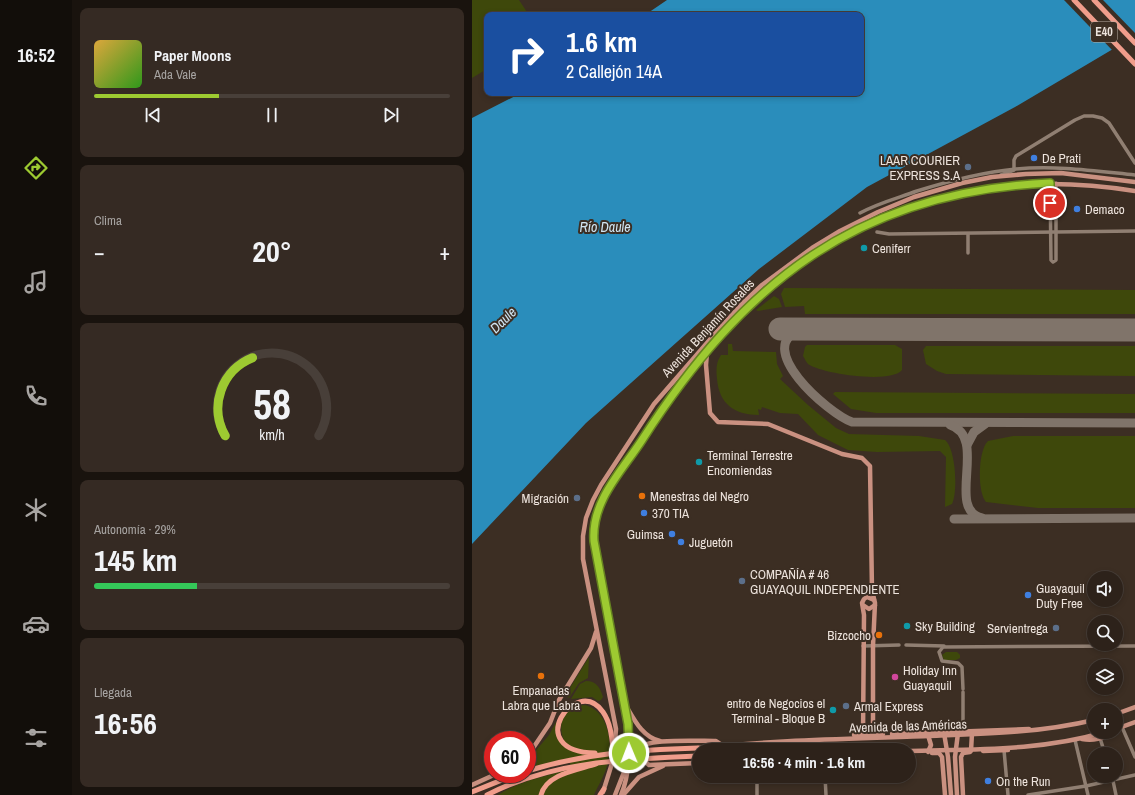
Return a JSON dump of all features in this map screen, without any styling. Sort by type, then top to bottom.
[{"type":"highway","name":"E40","points":[[1074,0],[1135,64]]},
{"type":"highway","name":"E40","points":[[1094,0],[1135,43]]},
{"type":"highway","points":[[614,757],[608,722],[602,710],[591,703],[579,703],[570,706],[564,712],[559,723],[562,740],[567,747],[575,751],[608,753],[692,748]]},
{"type":"highway","points":[[536,768],[554,763],[608,753]]},
{"type":"highway","points":[[487,795],[521,780],[555,770],[607,761],[692,756]]},
{"type":"highway","points":[[541,795],[543,788],[549,782],[562,776],[607,761]]},
{"type":"highway","points":[[472,791],[492,783]]},
{"type":"highway","points":[[601,795],[604,789]]},
{"type":"main road","name":"Avenida Benjamín Rosales","points":[[604,789],[614,757],[616,745],[615,718],[596,626],[582,546],[584,528],[591,505],[601,485],[654,404],[713,336],[762,285],[812,248],[840,231],[878,212],[914,197],[992,177],[1026,174],[1088,173],[1134,181]]},
{"type":"main road","name":"Avenida Benjamín Rosales","points":[[622,795],[626,782],[629,734],[594,541],[596,517],[604,495],[630,459],[667,400],[707,351],[745,310],[767,289],[815,253],[868,224],[904,209],[963,193],[997,187],[1050,183],[1077,183],[1135,191]]},
{"type":"main road","points":[[707,351],[706,365],[710,413],[718,422],[768,424],[842,454],[862,458],[869,464],[871,471],[872,590],[874,603],[872,646],[873,734]]},
{"type":"main road","points":[[874,603],[872,598],[867,597],[862,601],[864,736],[873,734],[926,732],[1016,729],[1038,730]]},
{"type":"main road","points":[[862,605],[869,610],[874,603]]},
{"type":"main road","points":[[536,744],[547,729],[559,700],[591,648],[596,626]]},
{"type":"main road","points":[[624,701],[642,731],[652,738],[666,742]]},
{"type":"main road","points":[[1123,711],[1135,707]]},
{"type":"main road","points":[[864,713],[872,713]]},
{"type":"main road","name":"Avenida de las Américas","points":[[759,743],[864,736],[1023,732],[1087,721]]},
{"type":"main road","points":[[1123,726],[1135,722]]},
{"type":"main road","points":[[958,795],[955,757],[960,731]]},
{"type":"main road","points":[[971,752],[970,743],[973,731]]},
{"type":"main road","points":[[926,732],[931,745],[927,753]]},
{"type":"main road","points":[[942,732],[948,757],[951,795]]},
{"type":"main road","name":"Avenida de las Américas","points":[[916,753],[1032,746],[1087,737]]},
{"type":"main road","points":[[1078,739],[1090,741],[1097,739]]},
{"type":"main road","points":[[692,763],[669,765],[649,764],[643,760],[641,754],[642,748],[647,744],[666,742],[716,741],[719,743]]},
{"type":"main road","name":"Avenida de las Américas","points":[[963,795],[961,756],[963,753],[1026,749],[1032,746]]},
{"type":"main road","name":"Avenida de las Américas","points":[[916,753],[937,753],[941,756],[945,795]]},
{"type":"main road","points":[[616,793],[628,762]]},
{"type":"main road","points":[[622,795],[639,777],[654,769],[669,765]]},
{"type":"main road","points":[[472,785],[484,780]]},
{"type":"street","points":[[1016,169],[1014,160],[1016,156],[1076,120],[1089,115],[1102,118],[1109,123],[1135,163]]},
{"type":"street","points":[[1016,169],[1026,174]]},
{"type":"street","points":[[992,177],[1012,172],[1016,169]]},
{"type":"street","name":"Avenida Benjamín Rosales","points":[[860,213],[878,204],[948,182],[994,171],[1016,169],[1135,174]]},
{"type":"street","points":[[1050,183],[1051,260],[1053,262],[1056,260],[1056,183]]},
{"type":"street","points":[[877,232],[889,234],[968,234],[1135,231]]},
{"type":"street","points":[[968,234],[968,253]]},
{"type":"street","points":[[863,646],[899,645]]},
{"type":"street","points":[[906,645],[1135,646]]},
{"type":"street","points":[[945,646],[940,650],[940,660],[944,662],[956,662],[962,667],[963,690],[960,731]]},
{"type":"street","points":[[1123,736],[1135,756]]},
{"type":"street","points":[[1078,739],[1088,795]]},
{"type":"street","points":[[1004,750],[1008,795]]},
{"type":"street","points":[[1123,778],[1135,775]]},
{"type":"street","points":[[757,783],[757,795]]},
{"type":"street","points":[[826,783],[826,795]]},
{"type":"street","points":[[1028,795],[1103,783]]},
{"type":"street","points":[[1114,783],[1116,795]]},
{"type":"street","points":[[1115,788],[1120,795]]},
{"type":"street","points":[[1060,790],[1061,795]]},
{"type":"green space","points":[[472,0],[519,0],[527,12],[484,12],[484,71],[472,78]]},
{"type":"green space","points":[[784,288],[1135,290],[1135,314],[805,314],[804,306],[785,307],[781,294]]},
{"type":"green space","points":[[774,296],[779,299],[782,307],[758,311],[756,310]]},
{"type":"green space","points":[[728,344],[732,344],[733,351],[776,352],[777,364],[783,376],[780,379],[836,428],[849,434],[919,436],[945,440],[952,452],[954,461],[955,490],[952,504],[945,507],[946,457],[940,451],[877,452],[848,450],[818,435],[798,414],[780,413],[762,407],[761,410],[758,409],[759,415],[750,414],[743,413],[730,406],[721,395],[718,388],[716,372],[717,363],[721,355],[728,355]]},
{"type":"green space","points":[[807,345],[895,345],[902,349],[902,370],[895,374],[871,377],[827,371],[816,368],[807,363],[803,356]]},
{"type":"green space","points":[[926,346],[1135,346],[1135,376],[946,374],[937,371],[926,364],[923,350]]},
{"type":"green space","points":[[835,392],[1135,394],[1135,413],[876,413],[851,409],[833,394]]},
{"type":"green space","points":[[1013,436],[1135,436],[1135,508],[1038,508],[986,502],[981,490],[980,481],[982,453],[988,441]]},
{"type":"green space","points":[[946,652],[957,652],[960,655],[960,658],[956,660],[944,660],[942,655]]},
{"type":"green space","points":[[589,657],[588,678],[579,683],[569,698],[565,696]]},
{"type":"green space","points":[[586,681],[593,682],[598,686],[603,697],[601,700],[598,701],[592,697],[571,699],[580,684]]},
{"type":"green space","points":[[585,705],[593,709],[605,722],[608,730],[610,749],[609,758],[603,777],[594,795],[498,795],[522,783],[536,783],[536,779],[571,769],[569,758],[536,766],[536,750],[549,735],[556,722],[557,736],[560,742],[564,740],[561,727],[564,716],[578,706]]},
{"type":"water","name":"Río Daule","points":[[667,0],[1135,0],[1135,36],[1015,107],[867,187],[759,269],[586,423],[472,544],[472,118],[515,96],[864,96],[864,12],[649,12]]},
{"type":"pier","points":[[1064,0],[1103,0],[1135,33],[1135,38],[1113,51]]},
{"type":"taxiway","points":[[802,329],[788,338],[785,350],[789,364],[812,394],[841,416],[852,422],[1135,423]]},
{"type":"taxiway","points":[[967,445],[974,432],[985,424]]},
{"type":"taxiway","points":[[950,425],[961,432],[966,443],[968,458],[966,488],[967,502],[972,512],[982,518]]},
{"type":"taxiway","points":[[954,519],[1135,518]]},
{"type":"runway","points":[[780,329],[1135,330]]},
{"type":"place","name":"De Prati","points":[[1034,158]]},
{"type":"place","name":"LAAR COURIER EXPRESS S.A","points":[[968,167]]},
{"type":"place","name":"Demaco","points":[[1077,209]]},
{"type":"place","name":"Ceniferr","points":[[864,248]]},
{"type":"place","name":"Terminal Terrestre Encomiendas","points":[[699,462]]},
{"type":"place","name":"Menestras del Negro","points":[[642,496]]},
{"type":"place","name":"Migración","points":[[577,498]]},
{"type":"place","name":"370 TIA","points":[[644,513]]},
{"type":"place","name":"Guimsa","points":[[672,534]]},
{"type":"place","name":"Juguetón","points":[[681,542]]},
{"type":"place","name":"COMPAÑÍA # 46 GUAYAQUIL INDEPENDIENTE","points":[[742,581]]},
{"type":"place","name":"Guayaquil Duty Free","points":[[1028,595]]},
{"type":"place","name":"Sky Building","points":[[907,626]]},
{"type":"place","name":"Servientrega","points":[[1056,628]]},
{"type":"place","name":"Bizcocho","points":[[879,635]]},
{"type":"place","name":"Empanadas Labra que Labra","points":[[541,676]]},
{"type":"place","name":"Holiday Inn Guayaquil","points":[[895,677]]},
{"type":"place","name":"Armal Express","points":[[846,706]]},
{"type":"place","name":"entro de Negocios el Terminal - Bloque B","points":[[833,710]]},
{"type":"place","name":"On the Run","points":[[988,781]]},
{"type":"route","points":[[629,753],[628,724],[593,536],[597,512],[604,495],[630,459],[667,400],[724,332],[767,289],[815,253],[840,238],[904,209],[963,193],[990,188],[1050,183],[1050,203]]},
{"type":"water label","name":"Daule","points":[[503,320]]}]
